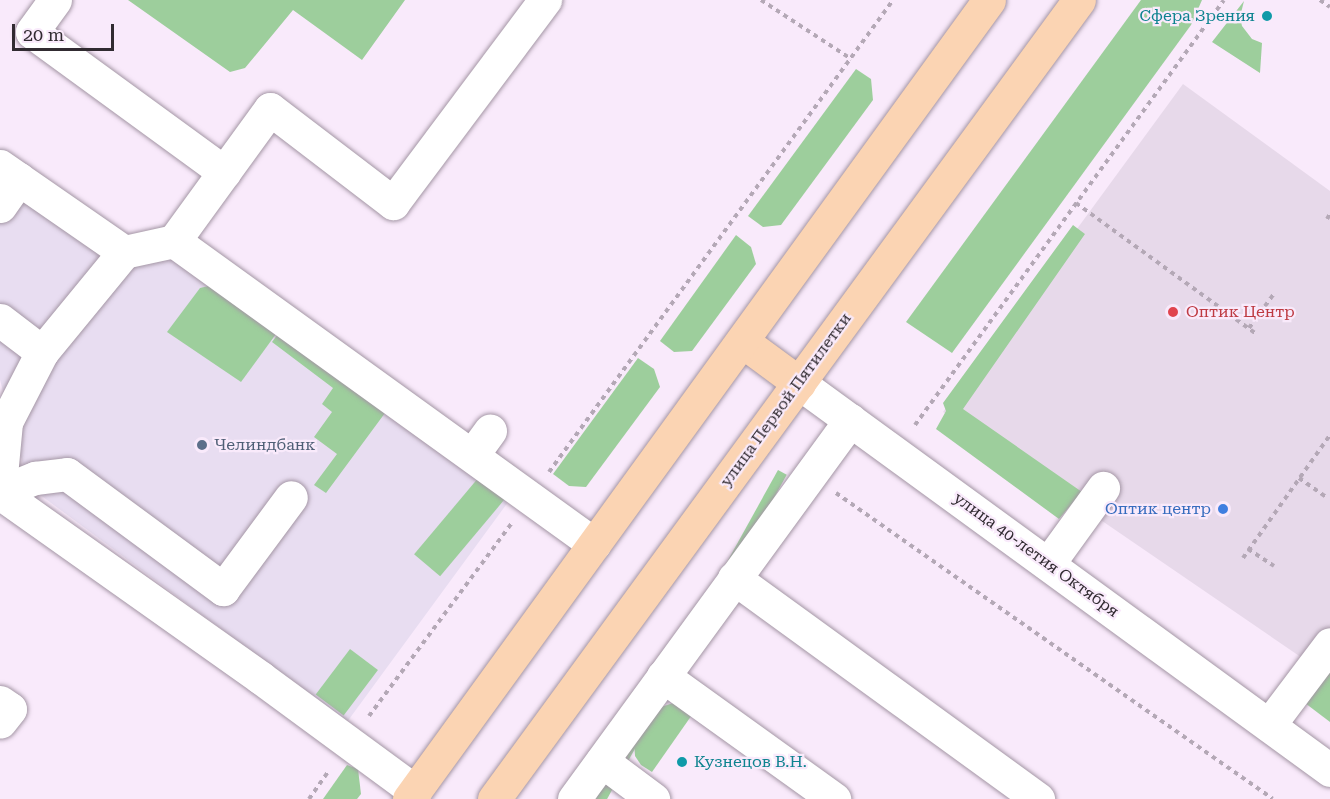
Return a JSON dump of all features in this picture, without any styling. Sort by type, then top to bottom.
[{"type":"main road","points":[[412,795],[989,0]]},
{"type":"main road","name":"улица Первой Пятилетки","points":[[494,799],[1079,0]]},
{"type":"main road","name":"улица 40-летия Октября","points":[[742,341],[799,383]]},
{"type":"street","points":[[55,0],[32,32],[224,172]]},
{"type":"street","points":[[0,486],[3,419],[42,352],[124,252],[174,241],[270,109],[393,203],[545,0]]},
{"type":"street","points":[[0,206],[10,172],[124,252]]},
{"type":"street","points":[[174,241],[482,442],[530,497],[594,544]]},
{"type":"street","points":[[0,320],[42,352]]},
{"type":"street","name":"улица 40-летия Октября","points":[[799,383],[1330,770]]},
{"type":"street","points":[[574,799],[850,420]]},
{"type":"street","points":[[0,492],[35,478],[67,474],[223,589],[291,497]]},
{"type":"street","points":[[1048,564],[1103,488]]},
{"type":"street","points":[[0,492],[297,720],[349,743],[412,795]]},
{"type":"street","points":[[734,578],[1038,799]]},
{"type":"street","points":[[1269,725],[1330,644]]},
{"type":"street","points":[[663,676],[834,799]]},
{"type":"street","points":[[0,702],[10,709],[0,722]]},
{"type":"street","points":[[602,761],[653,799]]},
{"type":"path","points":[[761,0],[851,59]]},
{"type":"path","points":[[309,799],[893,0]]},
{"type":"path","points":[[912,429],[1224,0]]},
{"type":"path","points":[[1320,0],[1330,7]]},
{"type":"path","points":[[1076,203],[1255,333]]},
{"type":"path","points":[[1327,219],[1330,214]]},
{"type":"path","points":[[1249,328],[1273,295]]},
{"type":"path","points":[[1243,558],[1330,435]]},
{"type":"path","points":[[809,474],[1273,799]]},
{"type":"path","points":[[1299,478],[1325,496]]},
{"type":"path","points":[[1248,549],[1274,566]]},
{"type":"shaded area","name":"Оптик Центр","points":[[1183,84],[1330,191],[1330,677],[943,412]]},
{"type":"shaded area","points":[[0,181],[100,252],[183,255],[514,494],[347,722],[39,494],[24,468],[0,380]]},
{"type":"green space","points":[[128,0],[405,0],[362,60],[293,10],[245,68],[230,72]]},
{"type":"green space","points":[[1141,0],[1202,0],[1191,25],[952,353],[906,322]]},
{"type":"green space","points":[[1244,1],[1240,17],[1242,26],[1252,39],[1262,43],[1260,73],[1212,42]]},
{"type":"green space","points":[[856,69],[871,79],[873,100],[781,225],[763,227],[748,216]]},
{"type":"green space","points":[[1073,225],[1085,234],[963,409],[1082,492],[1059,519],[936,429],[946,411],[943,403]]},
{"type":"green space","points":[[736,235],[751,247],[756,264],[692,351],[674,352],[660,341]]},
{"type":"green space","points":[[213,285],[276,334],[241,382],[167,332],[200,288]]},
{"type":"green space","points":[[278,334],[385,413],[326,493],[314,485],[337,454],[314,437],[332,412],[322,404],[333,388],[272,342]]},
{"type":"green space","points":[[638,358],[654,369],[660,387],[586,487],[569,486],[553,474]]},
{"type":"green space","points":[[778,470],[787,475],[607,799],[596,799]]},
{"type":"green space","points":[[479,477],[505,499],[440,576],[414,554]]},
{"type":"green space","points":[[350,649],[378,670],[344,716],[316,695]]},
{"type":"green space","points":[[1330,660],[1330,722],[1301,700]]},
{"type":"green space","points":[[673,703],[694,712],[652,772],[641,765],[635,756],[634,741],[658,708]]},
{"type":"green space","points":[[347,765],[358,769],[361,794],[357,799],[323,799]]},
{"type":"place","name":"Сфера Зрения","points":[[1267,16]]},
{"type":"place","name":"Оптик Центр","points":[[1173,312]]},
{"type":"place","name":"Челиндбанк","points":[[202,445]]},
{"type":"place","name":"Оптик центр","points":[[1223,509]]},
{"type":"place","name":"Кузнецов В.Н.","points":[[682,762]]}]
